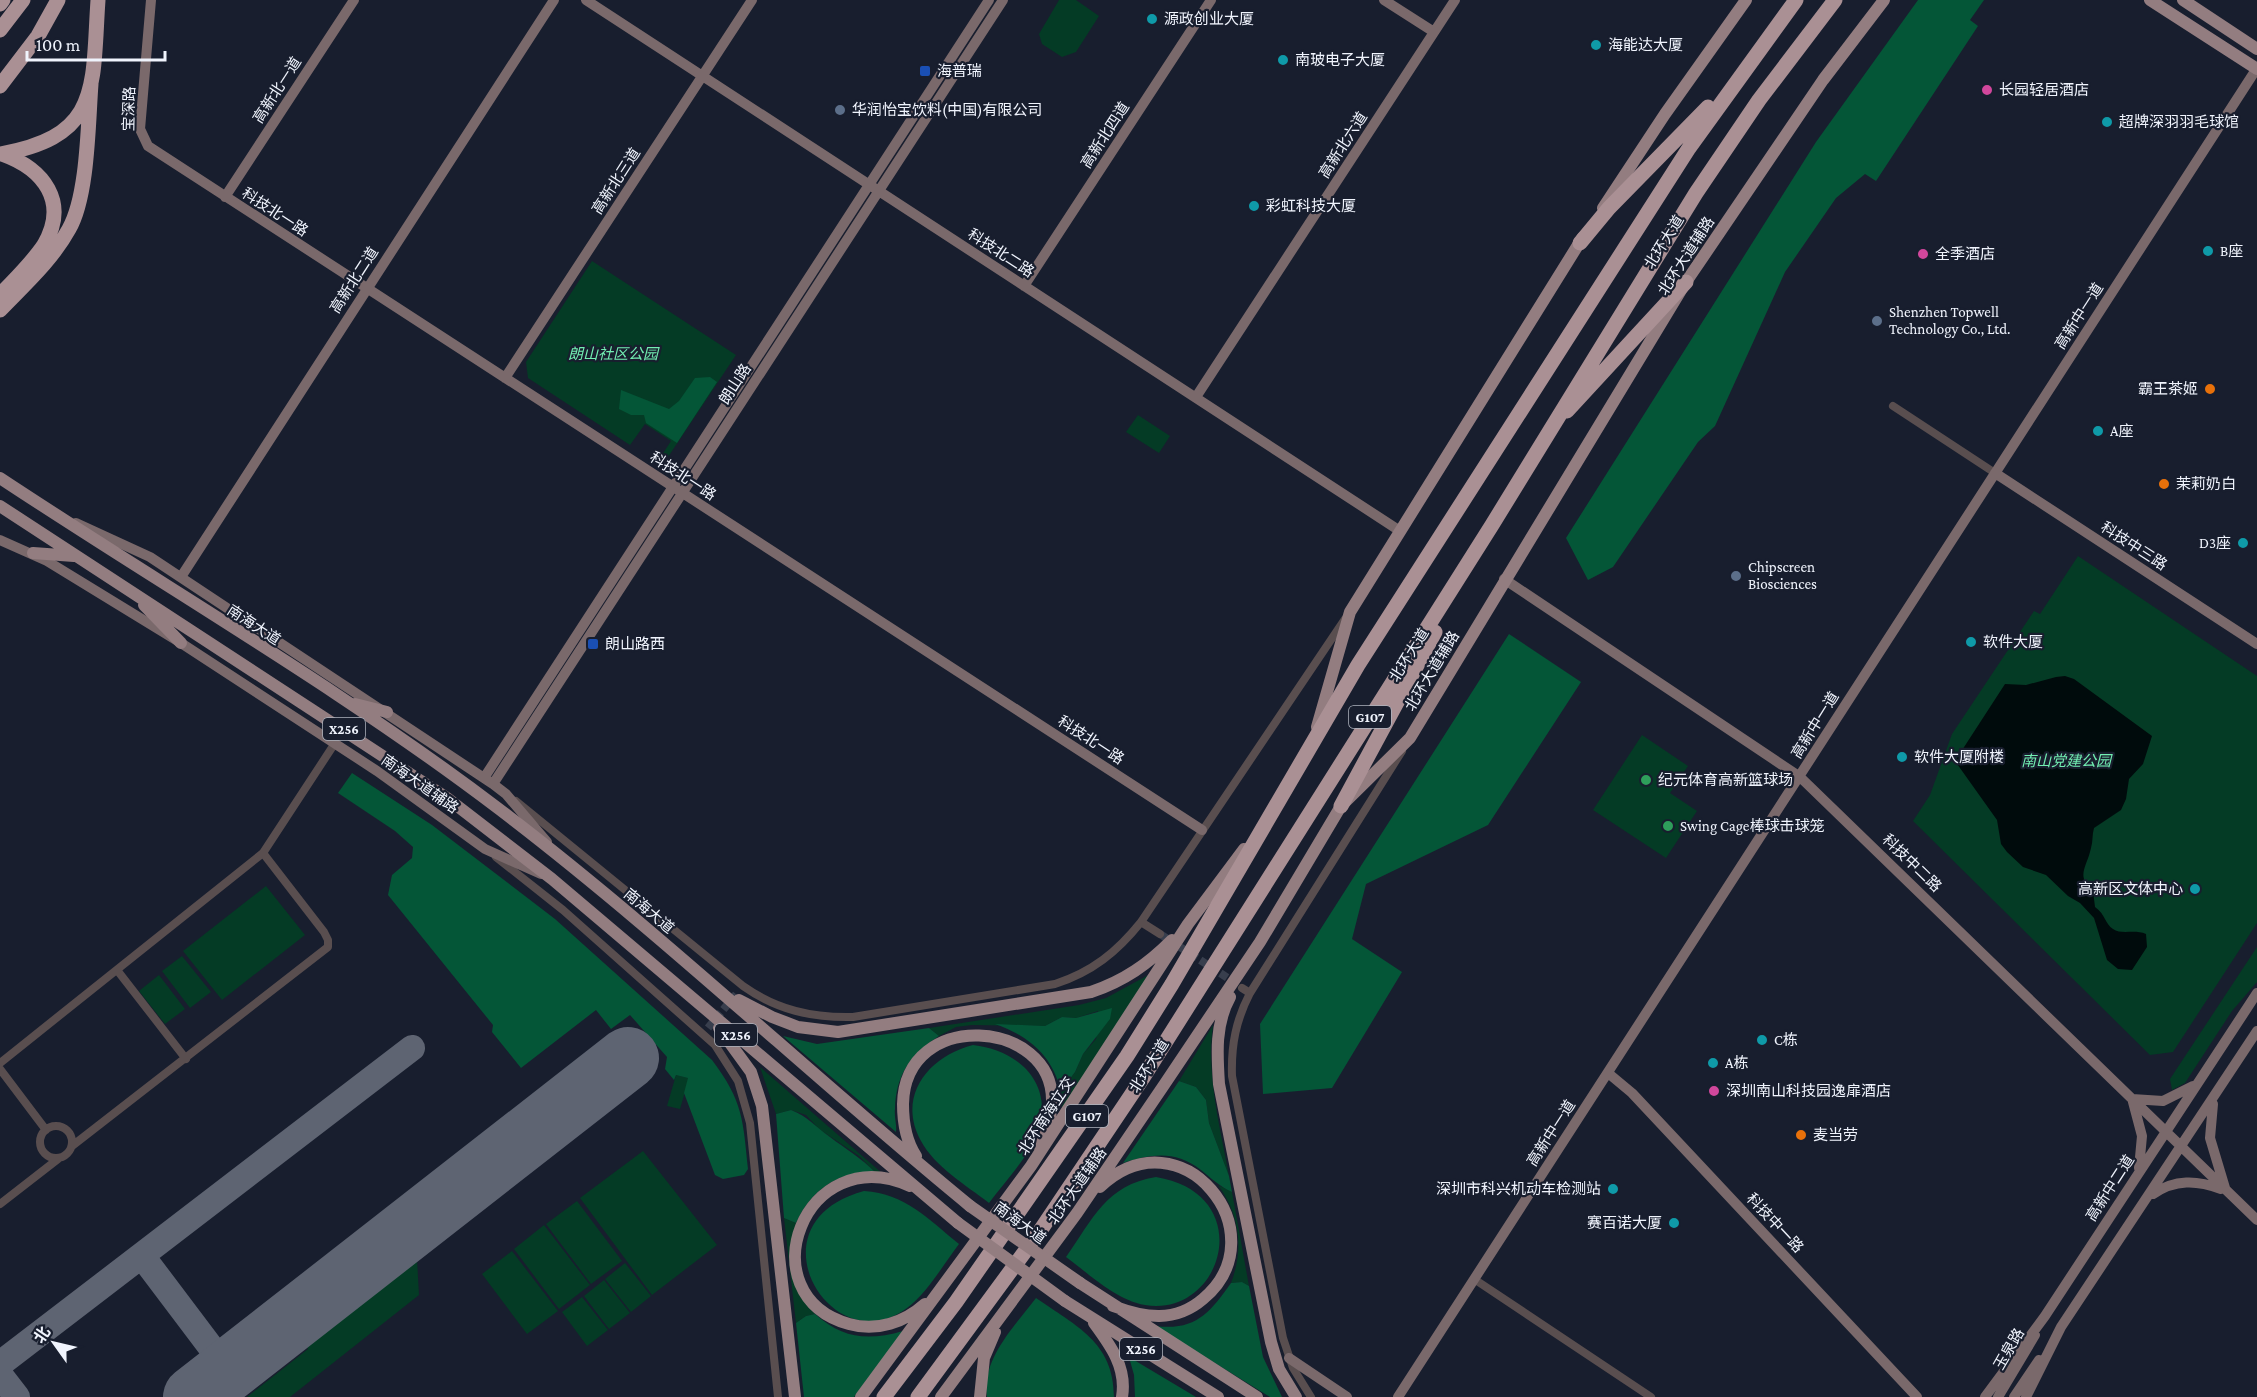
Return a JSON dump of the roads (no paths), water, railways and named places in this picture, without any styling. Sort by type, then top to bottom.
[{"type":"highway","points":[[0,4],[3,0]]},
{"type":"highway","points":[[0,30],[23,0]]},
{"type":"highway","points":[[0,86],[19,64],[38,36],[58,0]]},
{"type":"highway","points":[[0,310],[43,264],[70,228],[78,205],[92,84],[98,0]]},
{"type":"highway","name":"北环大道","points":[[918,1397],[1040,1231],[1144,1076],[1492,525],[1540,443],[1695,193],[1834,0]]},
{"type":"highway","name":"北环大道","points":[[884,1397],[963,1292],[1087,1116],[1172,984],[1358,665],[1427,556],[1682,158],[1791,6]]},
{"type":"highway","points":[[1580,243],[1609,208],[1745,68]]},
{"type":"highway","points":[[1,154],[41,145],[68,129],[87,103],[92,84]]},
{"type":"highway","points":[[0,295],[32,261],[50,232],[53,220],[51,196],[36,171],[1,154]]},
{"type":"highway","points":[[1540,443],[1686,282]]},
{"type":"highway","points":[[1341,806],[1492,525]]},
{"type":"main road","points":[[1309,751],[1350,612],[1580,243],[1665,114],[1746,0]]},
{"type":"main road","name":"北环大道辅路","points":[[941,1397],[1077,1213],[1260,942],[1341,806],[1410,738],[1504,579],[1686,282],[1822,80],[1884,0]]},
{"type":"main road","points":[[2150,0],[2257,69]]},
{"type":"main road","points":[[2183,0],[2257,49]]},
{"type":"main road","name":"南海大道","points":[[0,478],[345,701],[447,771],[557,854],[970,1206],[1113,1306],[1257,1397]]},
{"type":"main road","name":"X256","points":[[0,506],[405,769],[552,879],[958,1223],[1090,1318],[1218,1397]]},
{"type":"main road","points":[[33,554],[78,557]]},
{"type":"main road","points":[[128,589],[181,644]]},
{"type":"main road","points":[[345,701],[387,712]]},
{"type":"main road","points":[[687,963],[740,1000],[772,1017],[798,1027],[838,1032],[1062,998],[1100,989],[1142,968],[1188,924],[1267,820]]},
{"type":"main road","name":"北环南海立交","points":[[942,1289],[1031,1166],[1188,924]]},
{"type":"main road","points":[[1260,942],[1226,1004],[1220,1021],[1217,1040],[1219,1084],[1271,1342],[1279,1369],[1296,1397]]},
{"type":"main road","points":[[681,988],[733,1045],[751,1072],[757,1088],[762,1106],[795,1397]]},
{"type":"main road","points":[[923,1167],[913,1153],[903,1118],[907,1082],[915,1066],[927,1052],[941,1043],[975,1034],[1008,1041],[1023,1049],[1044,1072],[1052,1102],[1031,1166]]},
{"type":"main road","points":[[1077,1213],[1116,1174],[1128,1168],[1154,1162],[1181,1166],[1198,1176],[1212,1189],[1226,1214],[1231,1243],[1227,1269],[1220,1281],[1199,1303],[1186,1310],[1162,1317],[1141,1315],[1113,1306]]},
{"type":"main road","points":[[920,1190],[883,1177],[861,1177],[828,1191],[814,1204],[796,1242],[795,1262],[799,1282],[807,1298],[823,1312],[838,1321],[859,1327],[882,1326],[900,1320],[918,1311],[942,1289]]},
{"type":"main road","points":[[861,1397],[942,1289]]},
{"type":"main road","points":[[980,1397],[984,1359],[1010,1304]]},
{"type":"main road","points":[[1090,1318],[1119,1362],[1123,1376],[1122,1397]]},
{"type":"street","name":"宝深路","points":[[148,146],[140,129],[151,0]]},
{"type":"street","name":"高新北一道","points":[[225,197],[354,0]]},
{"type":"street","name":"高新北二道","points":[[181,577],[554,0]]},
{"type":"street","name":"科技北二路","points":[[586,0],[1400,531]]},
{"type":"street","name":"高新北三道","points":[[505,378],[752,0]]},
{"type":"street","name":"朗山路","points":[[488,781],[874,187],[989,0]]},
{"type":"street","name":"朗山路","points":[[874,187],[1003,0]]},
{"type":"street","name":"高新北四道","points":[[1024,286],[1211,0]]},
{"type":"street","points":[[1384,0],[1434,32]]},
{"type":"street","name":"高新北六道","points":[[1196,397],[1455,0]]},
{"type":"street","name":"高新中一道","points":[[1398,1397],[2257,69]]},
{"type":"street","name":"科技北一路","points":[[148,146],[1202,830]]},
{"type":"street","points":[[1893,405],[1995,473]]},
{"type":"street","name":"科技中三路","points":[[1995,473],[2257,644]]},
{"type":"street","points":[[46,508],[139,551],[387,712],[488,781],[740,989],[798,1013],[822,1018],[876,1013],[1055,984],[1074,978],[1110,956],[1141,922],[1350,612]]},
{"type":"street","name":"南海大道辅路","points":[[0,540],[33,554],[181,644],[335,743],[485,849],[563,910],[706,1031],[728,1063],[746,1103],[778,1397]]},
{"type":"street","name":"科技中二路","points":[[1504,579],[1800,777],[2257,1220]]},
{"type":"street","points":[[1311,1397],[1289,1358],[1232,1076],[1233,1038],[1246,990],[1410,738]]},
{"type":"street","points":[[0,1063],[263,854],[335,743]]},
{"type":"street","points":[[506,794],[557,854]]},
{"type":"street","points":[[485,849],[552,879]]},
{"type":"street","points":[[0,1204],[58,1158],[67,1154],[72,1146],[328,947],[328,940],[324,932],[263,854]]},
{"type":"street","points":[[1141,922],[1160,934]]},
{"type":"street","points":[[117,970],[186,1059]]},
{"type":"street","name":"高新中二道","points":[[1985,1397],[2045,1316],[2257,993]]},
{"type":"street","points":[[2026,1397],[2061,1328],[2257,1031]]},
{"type":"street","points":[[0,1069],[46,1130]]},
{"type":"street","name":"科技中一路","points":[[1608,1073],[1640,1101],[1917,1397]]},
{"type":"street","points":[[2149,1196],[2135,1179],[2142,1136],[2132,1098],[2163,1101],[2197,1083]]},
{"type":"street","points":[[2216,1095],[2210,1119],[2210,1138],[2226,1191]]},
{"type":"street","points":[[58,1158],[48,1156],[41,1149],[41,1138],[46,1130],[55,1126],[65,1129],[71,1136],[72,1146]]},
{"type":"street","points":[[2149,1196],[2161,1189],[2188,1182],[2226,1191]]},
{"type":"street","points":[[1474,1279],[1651,1397]]},
{"type":"street","name":"玉泉路","points":[[1998,1397],[2020,1363],[2045,1316]]},
{"type":"street","name":"玉泉路","points":[[2014,1397],[2061,1328]]},
{"type":"street","points":[[1289,1358],[1347,1397]]},
{"type":"tunnel","points":[[1160,934],[1237,984]]},
{"type":"tunnel","points":[[708,1028],[738,992]]},
{"type":"place","name":"源政创业大厦","points":[[1152,19]]},
{"type":"place","name":"海能达大厦","points":[[1596,45]]},
{"type":"place","name":"南玻电子大厦","points":[[1283,60]]},
{"type":"place","name":"海普瑞","points":[[925,71]]},
{"type":"place","name":"长园轻居酒店","points":[[1987,90]]},
{"type":"place","name":"华润怡宝饮料(中国)有限公司","points":[[840,110]]},
{"type":"place","name":"超牌深羽羽毛球馆","points":[[2107,122]]},
{"type":"place","name":"彩虹科技大厦","points":[[1254,206]]},
{"type":"place","name":"B座","points":[[2208,251]]},
{"type":"place","name":"全季酒店","points":[[1923,254]]},
{"type":"place","name":"Shenzhen Topwell Technology Co., Ltd.","points":[[1877,321]]},
{"type":"place","name":"霸王茶姬","points":[[2210,389]]},
{"type":"place","name":"A座","points":[[2098,431]]},
{"type":"place","name":"茉莉奶白","points":[[2164,484]]},
{"type":"place","name":"D3座","points":[[2243,543]]},
{"type":"place","name":"Chipscreen Biosciences","points":[[1736,576]]},
{"type":"place","name":"软件大厦","points":[[1971,642]]},
{"type":"place","name":"朗山路西","points":[[593,644]]},
{"type":"place","name":"软件大厦附楼","points":[[1902,757]]},
{"type":"place","name":"纪元体育高新篮球场","points":[[1646,780]]},
{"type":"place","name":"Swing Cage棒球击球笼","points":[[1668,826]]},
{"type":"place","name":"高新区文体中心","points":[[2195,889]]},
{"type":"place","name":"C栋","points":[[1762,1040]]},
{"type":"place","name":"A栋","points":[[1713,1063]]},
{"type":"place","name":"深圳南山科技园逸扉酒店","points":[[1714,1091]]},
{"type":"place","name":"麦当劳","points":[[1801,1135]]},
{"type":"place","name":"深圳市科兴机动车检测站","points":[[1613,1189]]},
{"type":"place","name":"赛百诺大厦","points":[[1674,1223]]},
{"type":"park label","name":"朗山社区公园","points":[[613,354]]},
{"type":"park label","name":"南山党建公园","points":[[2066,761]]}]
